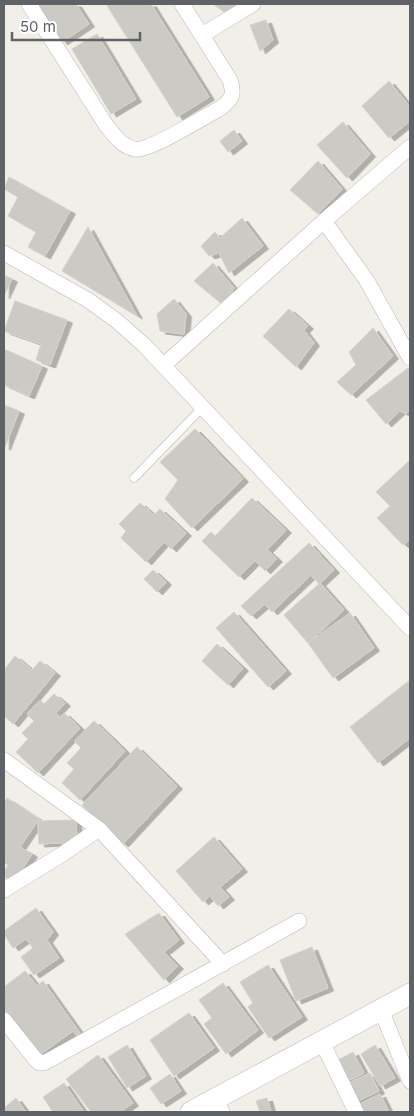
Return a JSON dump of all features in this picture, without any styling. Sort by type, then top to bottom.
[{"type":"main road","points":[[190,1112],[219,1105],[322,1042],[410,994]]},
{"type":"street","points":[[29,4],[117,140],[137,150],[150,146],[219,109],[228,103],[232,96],[233,88],[230,80],[182,4]]},
{"type":"street","points":[[202,35],[253,4]]},
{"type":"street","points":[[164,365],[324,221],[410,147]]},
{"type":"street","points":[[324,221],[367,281],[410,358]]},
{"type":"street","points":[[4,253],[88,300],[117,321],[164,365],[202,408],[410,628]]},
{"type":"street","points":[[4,760],[98,829],[223,964]]},
{"type":"street","points":[[4,890],[68,851],[98,829]]},
{"type":"street","points":[[4,1020],[36,1060],[40,1063],[46,1062],[299,921]]},
{"type":"street","points":[[380,1010],[410,1081]]},
{"type":"street","points":[[322,1042],[356,1112]]},
{"type":"lane","points":[[134,478],[202,408]]},
{"type":"building","points":[[37,4],[76,4],[89,24],[62,42]]},
{"type":"building","points":[[106,4],[151,4],[209,97],[177,117]]},
{"type":"building","points":[[213,4],[244,4],[227,14]]},
{"type":"building","points":[[266,20],[273,40],[260,51],[250,25]]},
{"type":"building","points":[[97,34],[136,99],[111,114],[72,49]]},
{"type":"building","points":[[389,81],[410,107],[410,121],[389,138],[362,106]]},
{"type":"building","points":[[343,122],[370,154],[347,178],[317,145]]},
{"type":"building","points":[[234,130],[242,141],[228,152],[220,141]]},
{"type":"building","points":[[318,161],[342,189],[318,214],[290,190]]},
{"type":"building","points":[[9,177],[70,211],[45,256],[28,247],[36,232],[8,216],[18,197],[4,189]]},
{"type":"building","points":[[242,218],[263,246],[229,273],[219,253],[209,256],[201,246],[215,232],[220,238]]},
{"type":"building","points":[[88,227],[137,316],[62,271]]},
{"type":"building","points":[[213,263],[234,288],[223,305],[194,281]]},
{"type":"building","points":[[4,275],[12,279],[4,296]]},
{"type":"building","points":[[174,299],[186,314],[184,334],[160,331],[157,314]]},
{"type":"building","points":[[15,301],[67,320],[50,365],[36,360],[41,344],[4,331]]},
{"type":"building","points":[[289,309],[308,326],[304,330],[314,343],[296,367],[263,336]]},
{"type":"building","points":[[373,328],[393,356],[351,395],[337,382],[356,365],[349,352]]},
{"type":"building","points":[[4,349],[42,366],[29,396],[4,385]]},
{"type":"building","points":[[408,368],[410,370],[410,410],[406,414],[400,411],[386,424],[366,400]]},
{"type":"building","points":[[4,405],[19,411],[5,447],[4,447]]},
{"type":"building","points":[[195,429],[243,479],[192,528],[165,499],[178,480],[160,462]]},
{"type":"building","points":[[410,460],[410,539],[403,545],[377,518],[390,506],[376,492]]},
{"type":"building","points":[[252,498],[286,530],[267,550],[277,559],[265,571],[255,561],[239,577],[202,541],[211,532],[215,536]]},
{"type":"building","points":[[140,503],[154,515],[160,509],[186,533],[171,549],[164,542],[146,562],[121,538],[126,531],[119,524]]},
{"type":"building","points":[[309,543],[334,570],[319,584],[311,575],[272,612],[265,604],[251,616],[241,606]]},
{"type":"building","points":[[153,570],[166,582],[157,592],[144,579]]},
{"type":"building","points":[[320,583],[344,610],[308,643],[284,615]]},
{"type":"building","points":[[234,612],[286,671],[268,687],[216,628]]},
{"type":"building","points":[[350,613],[374,648],[333,678],[308,643]]},
{"type":"building","points":[[217,644],[243,668],[228,685],[202,661]]},
{"type":"building","points":[[15,656],[32,670],[40,661],[55,673],[13,724],[4,716],[4,670]]},
{"type":"building","points":[[410,680],[410,738],[378,763],[350,727]]},
{"type":"building","points":[[54,694],[65,703],[56,713],[60,717],[64,713],[80,728],[38,773],[16,752],[28,739],[22,733],[34,721],[27,714],[40,700],[44,704]]},
{"type":"building","points":[[94,721],[125,751],[80,800],[62,783],[74,769],[67,763],[81,748],[74,741]]},
{"type":"building","points":[[137,747],[177,786],[123,844],[82,805]]},
{"type":"building","points":[[7,798],[39,819],[20,847],[32,854],[13,883],[4,876],[8,865],[4,862],[4,804]]},
{"type":"building","points":[[76,820],[77,842],[39,844],[38,821]]},
{"type":"building","points":[[214,837],[242,869],[220,887],[229,897],[218,906],[210,896],[203,902],[176,871]]},
{"type":"building","points":[[36,908],[53,932],[47,940],[59,958],[34,975],[21,957],[33,948],[26,939],[13,948],[4,931]]},
{"type":"building","points":[[159,913],[179,940],[164,952],[178,966],[164,980],[125,934]]},
{"type":"building","points":[[312,947],[328,988],[296,1001],[280,960]]},
{"type":"building","points":[[268,965],[302,1017],[269,1038],[248,1007],[253,1003],[240,982]]},
{"type":"building","points":[[25,971],[37,986],[43,981],[80,1033],[77,1036],[73,1031],[38,1056],[4,1009],[4,987]]},
{"type":"building","points":[[223,983],[258,1030],[226,1054],[204,1024],[212,1018],[199,1000]]},
{"type":"building","points":[[189,1013],[214,1048],[174,1076],[150,1040]]},
{"type":"building","points":[[127,1045],[146,1076],[127,1088],[108,1057]]},
{"type":"building","points":[[375,1045],[395,1078],[380,1086],[361,1054]]},
{"type":"building","points":[[353,1052],[364,1073],[346,1082],[336,1061]]},
{"type":"building","points":[[98,1055],[133,1103],[120,1112],[91,1112],[66,1079]]},
{"type":"building","points":[[370,1073],[379,1091],[356,1102],[347,1084]]},
{"type":"building","points":[[170,1074],[181,1091],[161,1104],[150,1088]]},
{"type":"building","points":[[64,1083],[84,1112],[53,1112],[43,1097]]},
{"type":"building","points":[[380,1094],[388,1110],[383,1112],[362,1112],[358,1105]]},
{"type":"building","points":[[16,1098],[26,1112],[4,1112],[4,1108]]},
{"type":"building","points":[[267,1098],[271,1112],[260,1112],[256,1101]]}]
